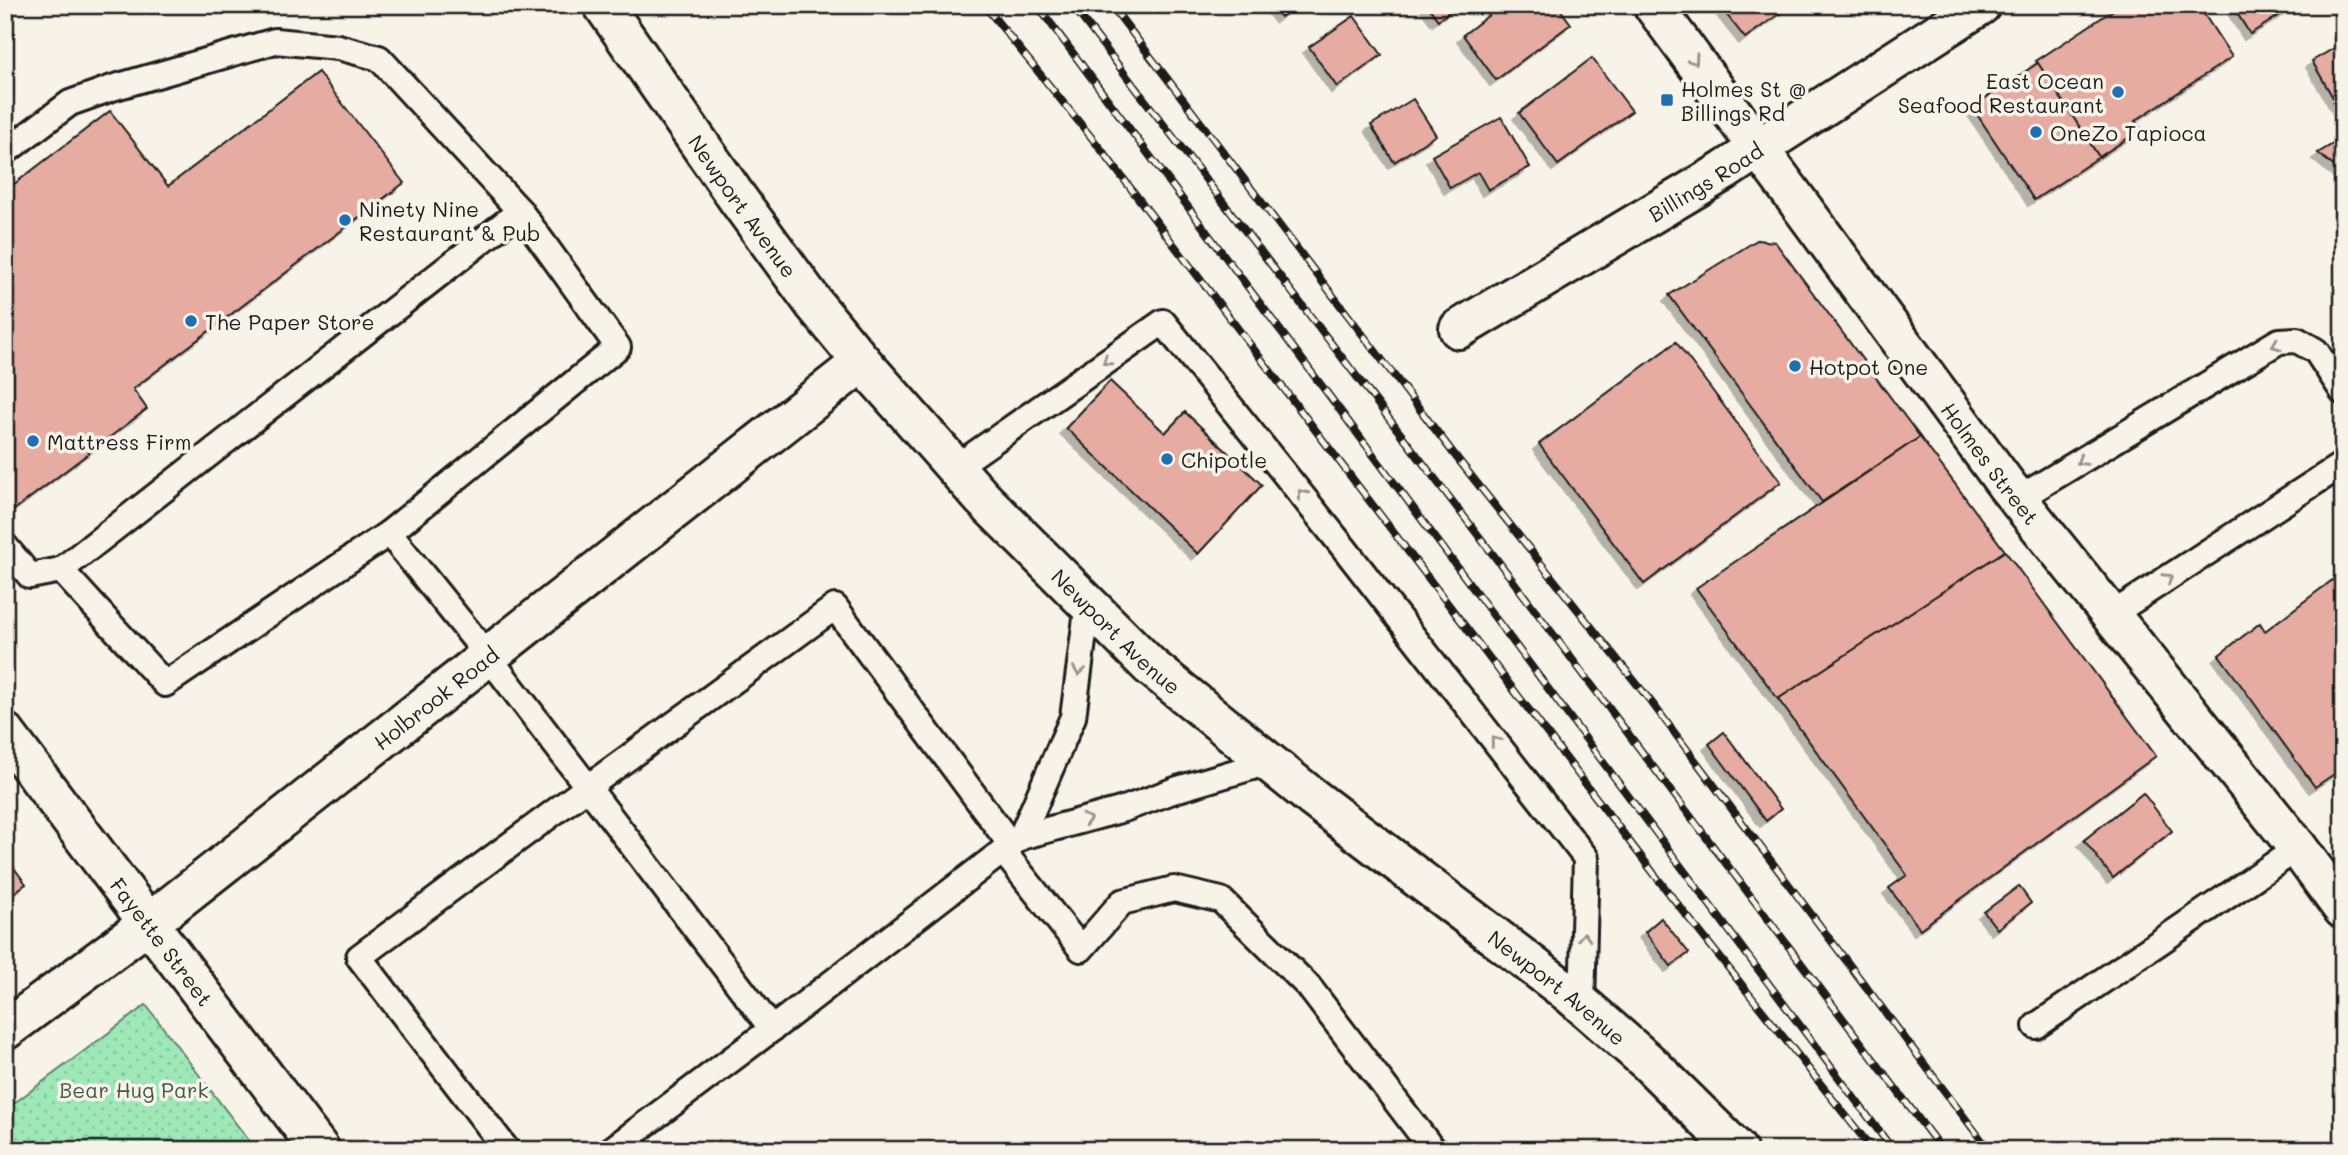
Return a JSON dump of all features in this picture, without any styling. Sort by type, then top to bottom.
[{"type":"street","name":"Newport Avenue","points":[[603,5],[737,198],[816,305],[862,362],[982,498],[1150,666],[1582,1005],[1649,1063],[1738,1150]]},
{"type":"street","name":"Holmes Street","points":[[1653,5],[2018,499],[2298,848],[2336,886]]},
{"type":"street","name":"Billings Road","points":[[1459,329],[1712,178],[1981,5]]},
{"type":"street","name":"Holbrook Road","points":[[5,1030],[149,923],[862,362]]},
{"type":"street","name":"Fayette Street","points":[[5,733],[320,1150]]},
{"type":"lane","points":[[5,152],[70,103],[112,88],[275,41],[338,47],[379,58],[520,211],[618,347],[389,533],[164,684],[61,570]]},
{"type":"lane","points":[[5,546],[30,576],[61,570],[520,211]]},
{"type":"lane","points":[[956,467],[1163,322],[1586,858],[1582,1005]]},
{"type":"lane","points":[[2018,499],[2279,341],[2297,340],[2316,351],[2343,392]]},
{"type":"lane","points":[[2111,615],[2343,464]]},
{"type":"lane","points":[[389,533],[488,656],[772,1029]]},
{"type":"lane","points":[[1012,844],[1073,717],[1088,603]]},
{"type":"lane","points":[[507,1150],[359,957],[835,607],[1012,844],[1081,949],[1122,902],[1174,888],[1221,900],[1309,987],[1433,1150]]},
{"type":"lane","points":[[611,1150],[1012,844],[1269,762]]},
{"type":"lane","points":[[2036,1026],[2298,848]]},
{"type":"green space","name":"Bear Hug Park","points":[[146,1005],[256,1150],[5,1150],[5,1110]]},
{"type":"building","points":[[1272,5],[1297,5],[1281,17]]},
{"type":"building","points":[[1427,5],[1459,5],[1438,20]]},
{"type":"building","points":[[1502,5],[1557,5],[1571,24],[1496,80],[1463,35]]},
{"type":"building","points":[[1719,5],[1792,5],[1745,38]]},
{"type":"building","name":"East Ocean Seafood Restaurant","points":[[2121,5],[2198,5],[2232,57],[2135,121],[2142,129],[2099,157],[2036,61]]},
{"type":"building","points":[[2232,5],[2296,5],[2250,34]]},
{"type":"building","points":[[1354,16],[1382,55],[1337,87],[1309,47]]},
{"type":"building","points":[[2343,43],[2343,115],[2312,61]]},
{"type":"building","points":[[1592,58],[1632,111],[1558,165],[1519,113]]},
{"type":"building","name":"OneZo Tapioca","points":[[2038,63],[2099,157],[2034,200],[1972,107]]},
{"type":"building","points":[[318,72],[404,183],[133,389],[147,409],[6,516],[5,191],[110,111],[168,186]]},
{"type":"building","points":[[1413,99],[1436,135],[1394,162],[1371,125]]},
{"type":"building","points":[[1501,117],[1530,167],[1488,190],[1478,172],[1450,188],[1432,156]]},
{"type":"building","points":[[2343,138],[2343,174],[2318,153]]},
{"type":"building","name":"Hotpot One","points":[[1757,240],[1775,242],[1920,437],[1822,502],[1669,295]]},
{"type":"building","points":[[1676,342],[1781,482],[1644,584],[1539,444]]},
{"type":"building","name":"Chipotle","points":[[1110,381],[1165,433],[1185,412],[1262,485],[1198,554],[1066,428]]},
{"type":"building","points":[[1920,437],[2005,551],[1778,699],[1696,588]]},
{"type":"building","points":[[2005,551],[2156,756],[1920,929],[1889,888],[1907,875],[1778,699]]},
{"type":"building","points":[[2343,572],[2343,768],[2315,787],[2219,655],[2260,623],[2265,631]]},
{"type":"building","points":[[1724,732],[1781,809],[1766,821],[1709,744]]},
{"type":"building","points":[[2143,793],[2172,831],[2113,878],[2084,840]]},
{"type":"building","points":[[5,856],[26,884],[5,899]]},
{"type":"building","points":[[2019,886],[2031,903],[1997,929],[1984,912]]},
{"type":"building","points":[[1661,918],[1689,953],[1671,966],[1645,932]]},
{"type":"railway","points":[[984,5],[1100,148],[1668,892],[1873,1150]]},
{"type":"railway","points":[[1037,5],[1893,1150]]},
{"type":"railway","points":[[1072,5],[1498,561],[1942,1150]]},
{"type":"railway","points":[[1111,5],[1457,458],[1652,703],[1989,1150]]},
{"type":"place","name":"East Ocean Seafood Restaurant","points":[[2118,92]]},
{"type":"place","name":"Holmes St @ Billings Rd","points":[[1667,100]]},
{"type":"place","name":"OneZo Tapioca","points":[[2036,132]]},
{"type":"place","name":"Ninety Nine Restaurant & Pub","points":[[345,220]]},
{"type":"place","name":"The Paper Store","points":[[191,321]]},
{"type":"place","name":"Hotpot One","points":[[1795,366]]},
{"type":"place","name":"Mattress Firm","points":[[33,441]]},
{"type":"place","name":"Chipotle","points":[[1167,459]]}]
